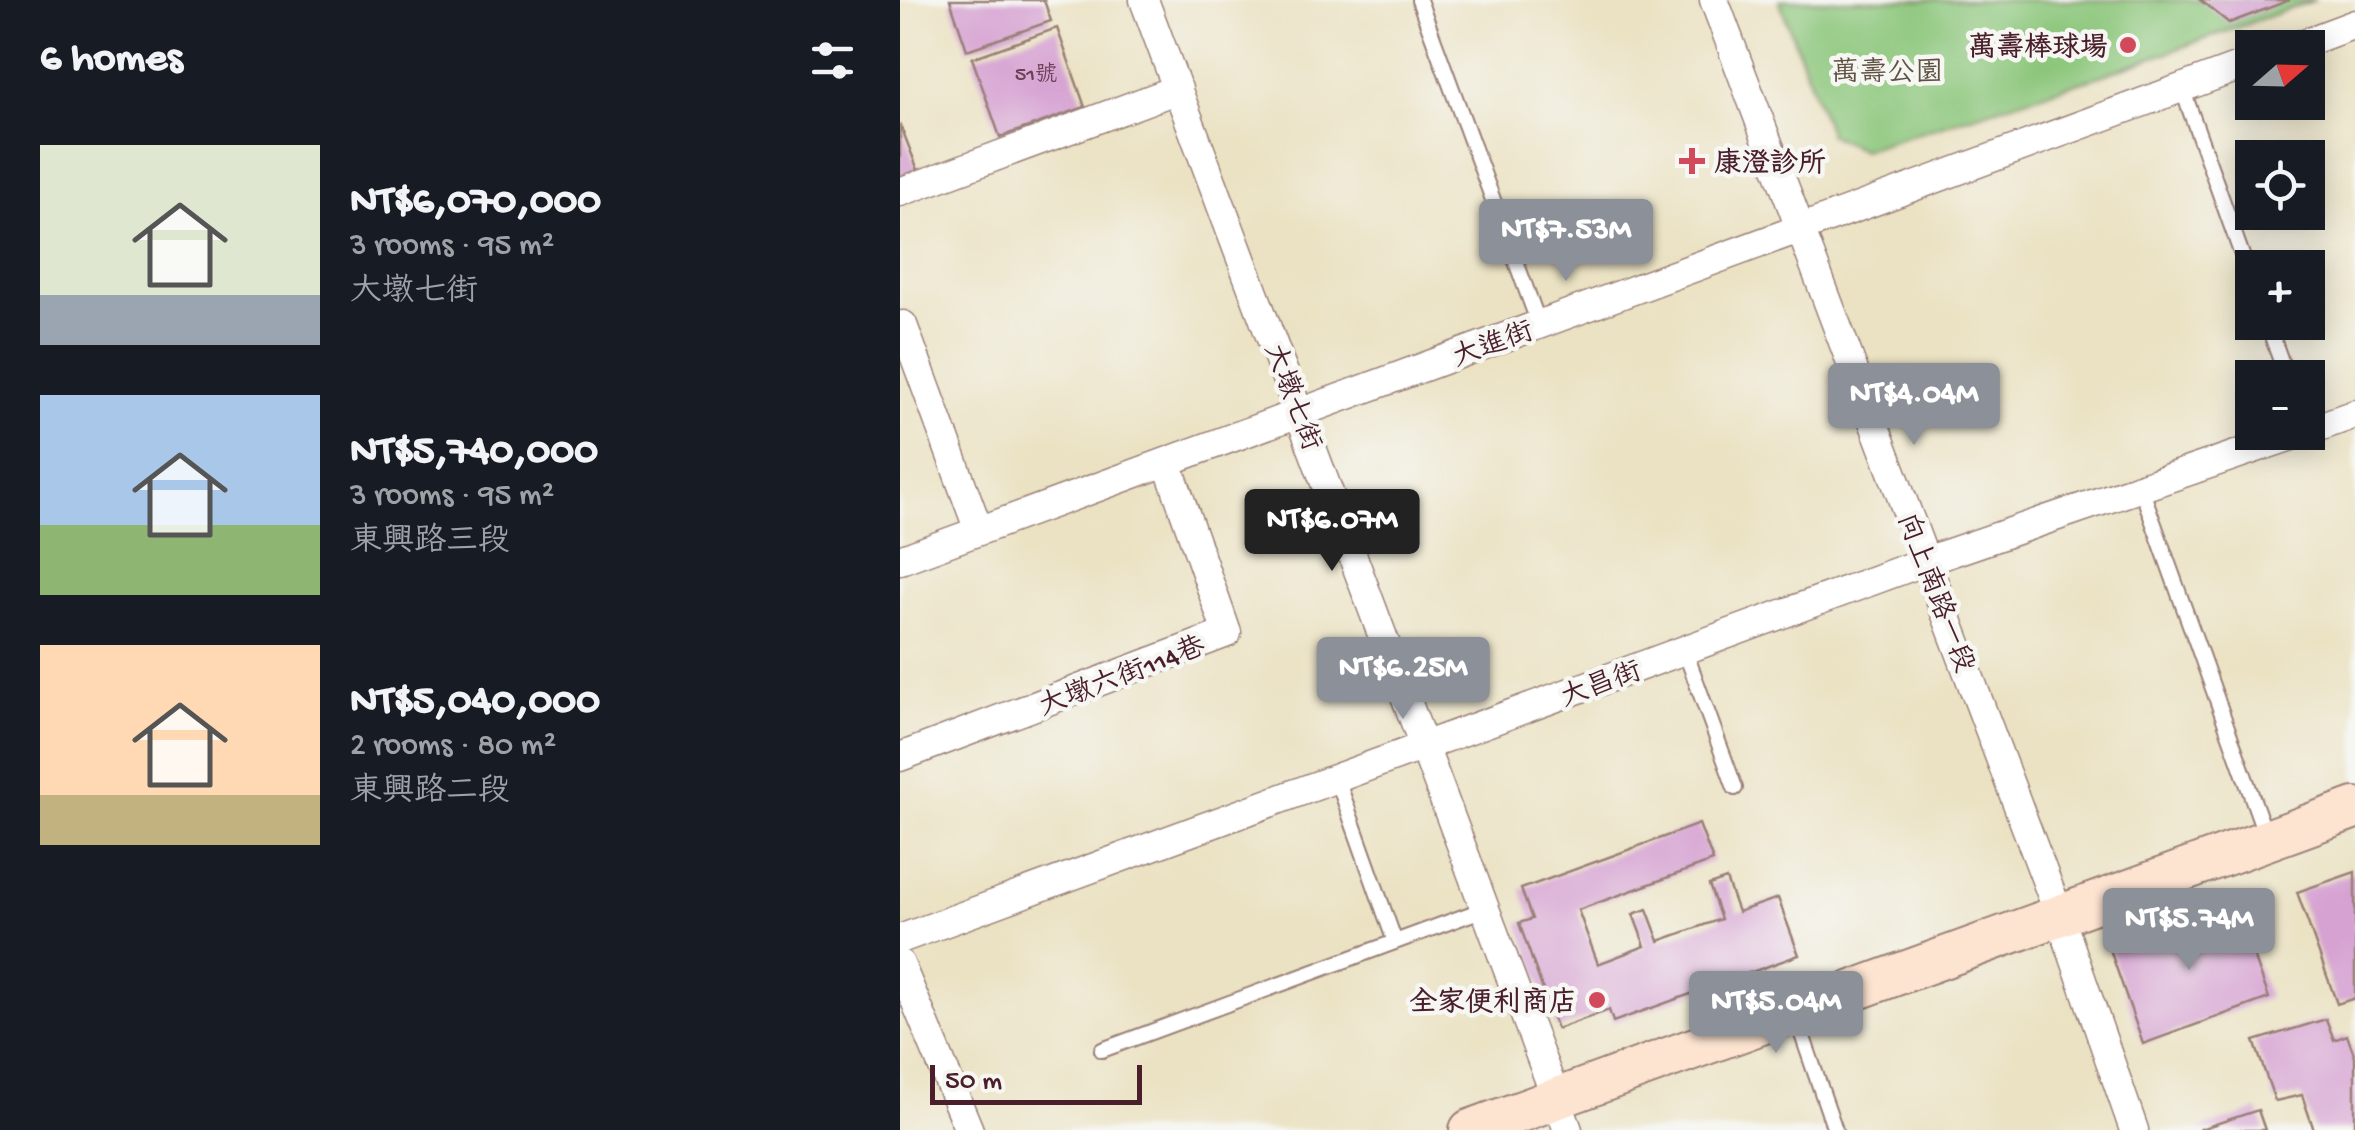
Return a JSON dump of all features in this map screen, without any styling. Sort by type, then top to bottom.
[{"type":"street","name":"大墩七街","points":[[1144,0],[1427,744],[1562,1114]]},
{"type":"street","name":"向上南路一段","points":[[1714,0],[2060,917],[2134,1130]]},
{"type":"street","points":[[2325,35],[2355,24]]},
{"type":"street","name":"大進街","points":[[900,560],[2235,68]]},
{"type":"street","points":[[900,192],[1178,89]]},
{"type":"street","points":[[903,325],[979,531]]},
{"type":"street","name":"大昌街","points":[[2325,425],[2355,414]]},
{"type":"street","name":"大昌街","points":[[900,939],[1926,560],[2252,450]]},
{"type":"street","name":"大墩六街114巷","points":[[900,757],[1227,633],[1167,462]]},
{"type":"street","points":[[1470,1130],[1562,1114],[1794,1012],[2355,808]]},
{"type":"street","points":[[900,964],[969,1130]]},
{"type":"lane","points":[[1419,0],[1539,324]]},
{"type":"lane","points":[[2182,88],[2240,250]]},
{"type":"lane","points":[[2141,488],[2268,840]]},
{"type":"lane","points":[[1685,651],[1735,788]]},
{"type":"lane","points":[[1337,779],[1395,942]]},
{"type":"lane","points":[[1102,1050],[1488,908]]},
{"type":"lane","points":[[1794,1012],[1835,1130]]},
{"type":"green space","name":"萬壽公園","points":[[1779,0],[2315,0],[2106,74],[1862,150],[1830,135]]},
{"type":"building","points":[[950,0],[1044,0],[1051,21],[967,50]]},
{"type":"building","points":[[2200,0],[2290,0],[2229,23]]},
{"type":"building","points":[[1057,28],[1085,107],[1000,137],[972,58]]},
{"type":"building","points":[[900,124],[918,170],[900,177]]},
{"type":"building","points":[[1699,824],[1713,861],[1578,910],[1598,964],[1645,946],[1633,914],[1647,909],[1659,941],[1721,919],[1709,885],[1726,879],[1738,912],[1778,898],[1799,955],[1613,1022],[1609,1010],[1557,1029],[1519,923],[1532,919],[1521,889]]},
{"type":"building","points":[[2355,872],[2355,998],[2337,1004],[2297,892]]},
{"type":"building","points":[[2235,902],[2269,998],[2143,1044],[2109,947]]},
{"type":"building","points":[[2326,1019],[2334,1040],[2347,1035],[2355,1057],[2355,1130],[2314,1130],[2302,1095],[2275,1101],[2254,1041]]},
{"type":"building","points":[[2258,1110],[2265,1130],[2200,1129]]},
{"type":"place","name":"萬壽棒球場","points":[[2128,45]]},
{"type":"place","name":"康澄診所","points":[[1692,161]]},
{"type":"place","name":"全家便利商店","points":[[1597,1000]]}]
